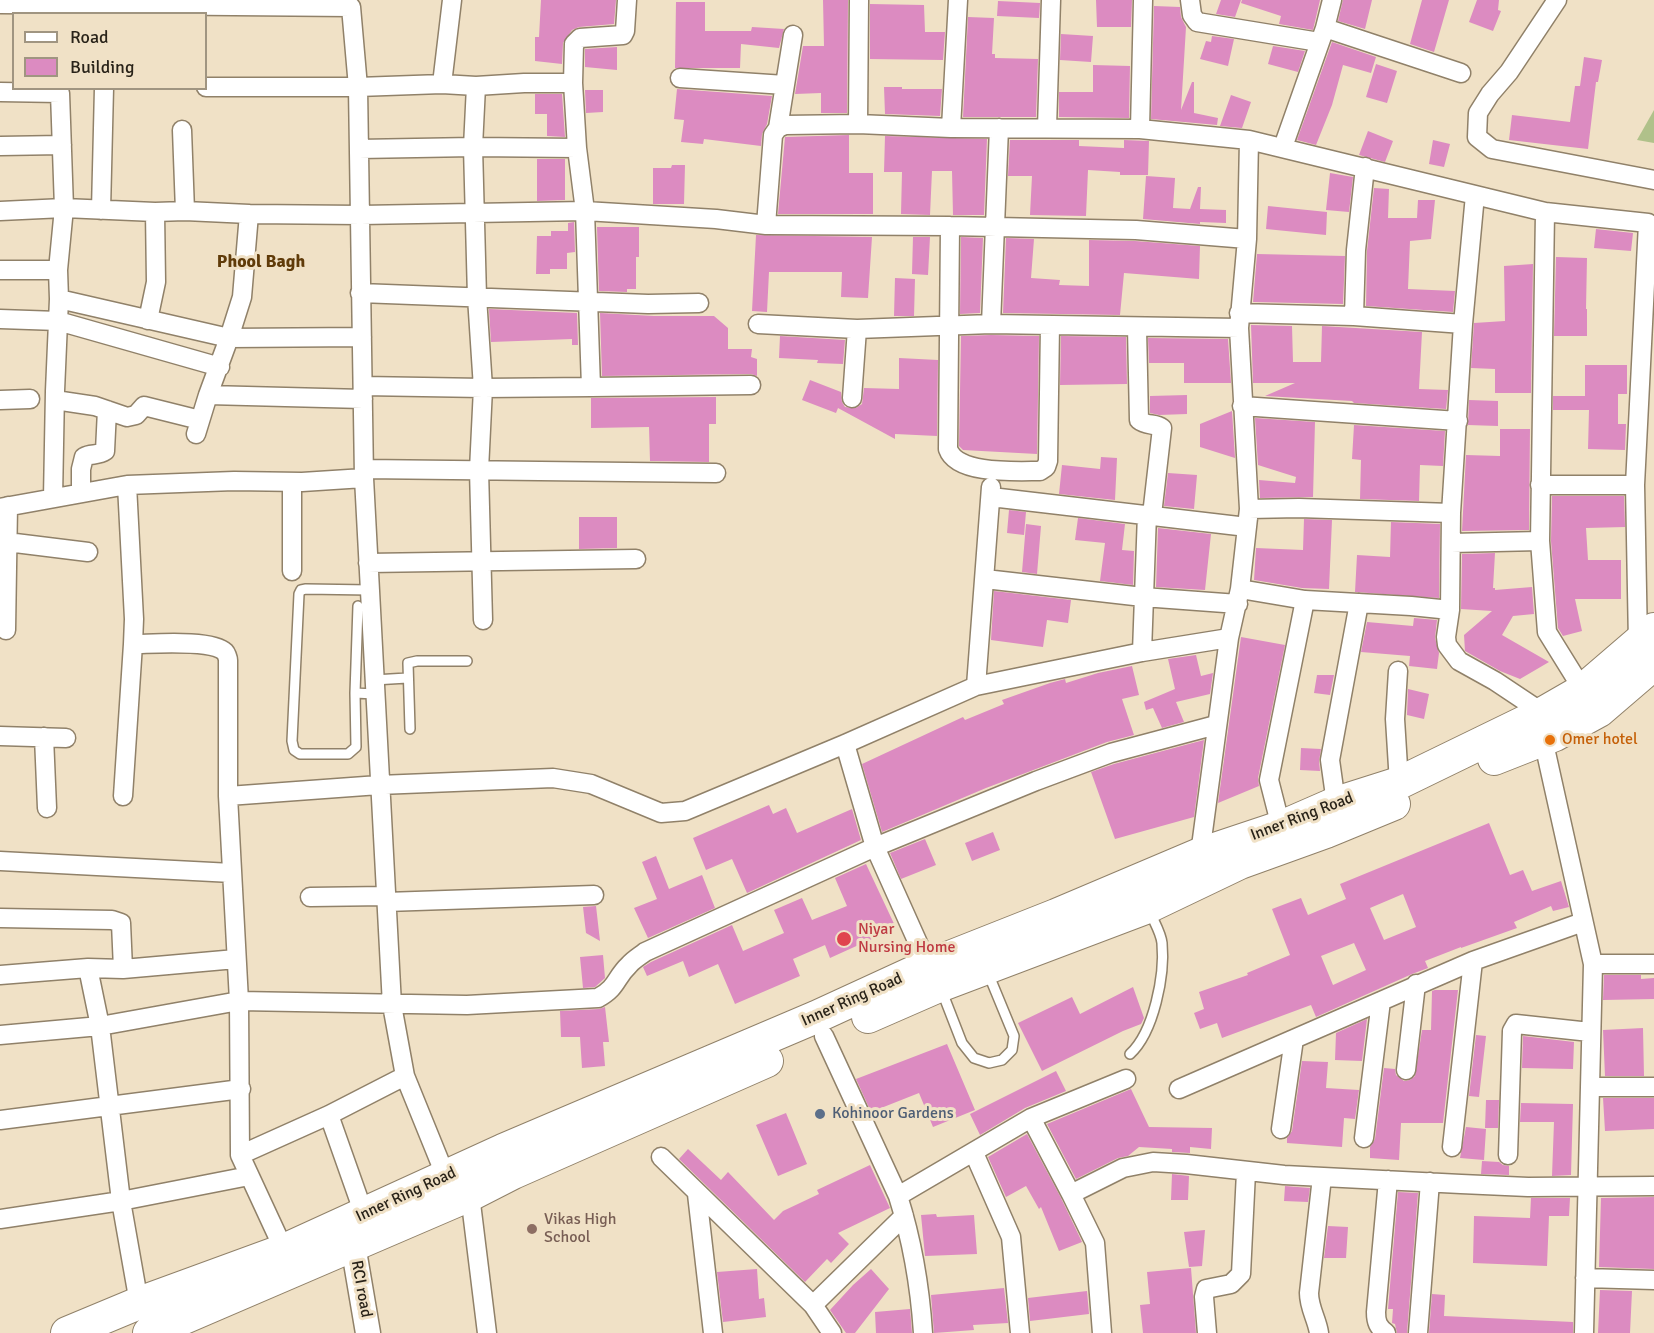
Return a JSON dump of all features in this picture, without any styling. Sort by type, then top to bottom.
[{"type":"highway","name":"Inner Ring Road","points":[[148,1333],[353,1245],[458,1186],[503,1150],[851,1002],[933,976],[986,968],[1148,907],[1240,863],[1326,832],[1543,726],[1583,690],[1649,645]]},
{"type":"highway","name":"Inner Ring Road","points":[[1543,726],[1555,735],[1599,711],[1649,645]]},
{"type":"highway","name":"Inner Ring Road","points":[[67,1333],[284,1250],[364,1214],[458,1186],[513,1173],[824,1036],[933,976],[1056,915],[1200,854],[1281,827],[1336,803],[1399,783],[1543,726]]},
{"type":"street","points":[[442,84],[452,0]]},
{"type":"street","points":[[591,387],[585,211],[577,148],[573,83],[574,44],[580,38],[623,35],[627,0]]},
{"type":"street","points":[[858,124],[859,0]]},
{"type":"street","points":[[951,128],[958,0]]},
{"type":"street","points":[[1047,128],[1051,0]]},
{"type":"street","points":[[1140,129],[1143,0]]},
{"type":"street","points":[[1191,0],[1192,15],[1197,22],[1322,35],[1461,73]]},
{"type":"street","points":[[1283,147],[1332,0]]},
{"type":"street","points":[[1557,0],[1509,72],[1490,94],[1478,113],[1477,137],[1492,149],[1654,180]]},
{"type":"street","points":[[0,4],[179,6],[351,3],[358,87],[361,215],[360,293],[368,563],[363,602],[364,638],[374,687],[392,1005],[405,1076],[458,1186],[487,1333]]},
{"type":"street","points":[[766,225],[774,135],[778,128],[792,35]]},
{"type":"street","points":[[680,78],[785,84]]},
{"type":"street","points":[[207,87],[358,87],[442,84],[476,86],[573,83]]},
{"type":"street","points":[[476,86],[473,147],[477,297],[483,388],[479,470],[483,620]]},
{"type":"street","points":[[101,210],[104,90]]},
{"type":"street","points":[[0,92],[60,93],[64,208],[58,270],[53,498]]},
{"type":"street","points":[[778,128],[785,125],[858,124],[951,128],[1140,129],[1249,140],[1545,212],[1647,223],[1635,485],[1649,645]]},
{"type":"street","points":[[992,324],[999,128]]},
{"type":"street","points":[[182,130],[185,211]]},
{"type":"street","points":[[1200,854],[1229,638],[1239,596],[1249,508],[1239,321],[1247,239],[1249,140]]},
{"type":"street","points":[[0,146],[62,145]]},
{"type":"street","points":[[359,149],[577,148]]},
{"type":"street","points":[[1354,316],[1356,250],[1365,167]]},
{"type":"street","points":[[1475,195],[1463,324],[1451,513],[1450,610],[1446,637],[1447,645],[1459,661],[1495,681],[1543,726],[1593,964],[1584,1333]]},
{"type":"street","points":[[0,211],[64,208],[155,212],[361,215],[585,211],[716,219],[766,225],[1136,230],[1247,239]]},
{"type":"street","points":[[148,320],[156,282],[155,212]]},
{"type":"street","points":[[1545,212],[1540,541],[1547,632],[1583,690]]},
{"type":"street","points":[[55,400],[95,406],[132,417],[144,406],[198,427],[242,297],[249,214]]},
{"type":"street","points":[[950,226],[948,449],[950,457],[958,463],[991,470],[1041,471],[1046,467],[1048,462],[1050,325]]},
{"type":"street","points":[[0,270],[58,270]]},
{"type":"street","points":[[360,293],[648,304],[699,303]]},
{"type":"street","points":[[59,298],[229,338],[362,337]]},
{"type":"street","points":[[758,324],[857,329],[992,324],[1137,328],[1354,316],[1463,324]]},
{"type":"street","points":[[0,319],[58,321],[220,367]]},
{"type":"street","points":[[1137,328],[1139,420],[1144,424],[1162,428],[1150,514],[1143,597],[1142,652]]},
{"type":"street","points":[[852,398],[857,329]]},
{"type":"street","points":[[208,395],[363,393],[483,388],[751,385]]},
{"type":"street","points":[[0,400],[30,399]]},
{"type":"street","points":[[1242,406],[1458,421]]},
{"type":"street","points":[[81,493],[81,469],[84,457],[88,454],[105,452],[107,410]]},
{"type":"street","points":[[6,630],[7,542],[4,507],[127,485],[234,481],[292,482],[364,473],[479,470],[716,473]]},
{"type":"street","points":[[976,686],[992,497],[991,470]]},
{"type":"street","points":[[292,482],[292,571]]},
{"type":"street","points":[[123,796],[134,610],[127,485]]},
{"type":"street","points":[[1540,485],[1635,485]]},
{"type":"street","points":[[992,497],[1247,527]]},
{"type":"street","points":[[1249,508],[1451,513]]},
{"type":"street","points":[[1451,543],[1540,541]]},
{"type":"street","points":[[7,542],[88,552]]},
{"type":"street","points":[[368,563],[636,559]]},
{"type":"street","points":[[985,579],[1143,597],[1239,596],[1450,610]]},
{"type":"street","points":[[1281,827],[1269,780],[1305,600]]},
{"type":"street","points":[[1336,803],[1330,760],[1359,603]]},
{"type":"street","points":[[228,796],[379,784],[553,778],[591,784],[661,813],[685,812],[976,686],[1142,652],[1229,638]]},
{"type":"street","points":[[133,644],[204,644],[226,652],[228,660],[228,796],[239,1001],[240,1155],[284,1250]]},
{"type":"street","points":[[1398,671],[1395,719],[1399,783]]},
{"type":"street","points":[[0,1035],[100,1026],[239,1001],[466,1005],[598,998],[608,993],[627,966],[645,952],[875,847],[1111,753],[1216,725]]},
{"type":"street","points":[[0,736],[66,738]]},
{"type":"street","points":[[44,737],[47,808]]},
{"type":"street","points":[[845,744],[875,847],[933,976]]},
{"type":"street","points":[[0,861],[232,873]]},
{"type":"street","points":[[310,897],[386,899],[594,895]]},
{"type":"street","points":[[0,918],[121,922],[123,969]]},
{"type":"street","points":[[1179,1089],[1416,984],[1583,922]]},
{"type":"street","points":[[0,975],[88,968],[123,969],[236,959]]},
{"type":"street","points":[[1452,1147],[1473,961]]},
{"type":"street","points":[[1593,964],[1654,964]]},
{"type":"street","points":[[88,968],[100,1026],[121,1200],[139,1304]]},
{"type":"street","points":[[1406,1070],[1416,984]]},
{"type":"street","points":[[1364,1138],[1381,1001]]},
{"type":"street","points":[[1508,1155],[1512,1031],[1516,1024],[1590,1032]]},
{"type":"street","points":[[824,1036],[898,1196],[921,1301],[923,1333]]},
{"type":"street","points":[[1281,1129],[1294,1039]]},
{"type":"street","points":[[240,1155],[329,1115],[405,1076]]},
{"type":"street","points":[[898,1196],[1031,1118],[1126,1079]]},
{"type":"street","points":[[1590,1087],[1654,1087]]},
{"type":"street","points":[[0,1120],[241,1089]]},
{"type":"street","points":[[329,1115],[364,1214]]},
{"type":"street","points":[[1031,1118],[1095,1243],[1102,1333]]},
{"type":"street","points":[[974,1153],[1011,1237],[1020,1333]]},
{"type":"street","points":[[661,1157],[813,1305],[832,1333]]},
{"type":"street","points":[[1071,1194],[1107,1175],[1139,1164],[1153,1162],[1246,1172],[1528,1187],[1654,1186]]},
{"type":"street","points":[[1207,1333],[1204,1297],[1206,1288],[1232,1284],[1241,1274],[1246,1172]]},
{"type":"street","points":[[0,1219],[121,1200],[249,1176]]},
{"type":"street","points":[[1319,1333],[1318,1323],[1311,1311],[1309,1293],[1322,1177]]},
{"type":"street","points":[[1386,1333],[1379,1328],[1376,1312],[1388,1180]]},
{"type":"street","points":[[1418,1333],[1430,1182]]},
{"type":"street","points":[[697,1194],[713,1333]]},
{"type":"street","points":[[813,1305],[904,1216]]},
{"type":"street","name":"RCI road","points":[[353,1245],[368,1333]]},
{"type":"street","points":[[1585,1278],[1654,1280]]},
{"type":"lane","points":[[363,602],[306,590],[302,590],[299,594],[292,741],[294,750],[300,754],[348,754],[352,753],[356,747],[355,693],[364,638]]},
{"type":"lane","points":[[410,729],[408,663],[467,661]]},
{"type":"lane","points":[[355,693],[407,678]]},
{"type":"lane","points":[[1130,1054],[1144,1038],[1159,992],[1162,941],[1148,907]]},
{"type":"lane","points":[[933,976],[962,1043],[974,1058],[989,1062],[1002,1060],[1012,1050],[1014,1036],[986,968]]},
{"type":"green space","points":[[1654,110],[1654,143],[1637,140]]},
{"type":"building","points":[[541,0],[616,0],[614,24],[579,27],[572,30],[563,43],[562,64],[535,61],[535,37],[539,37]]},
{"type":"building","points":[[823,0],[848,0],[847,113],[821,113],[821,93],[795,94],[803,46],[824,46]]},
{"type":"building","points":[[1096,0],[1132,0],[1131,27],[1097,27]]},
{"type":"building","points":[[1221,0],[1241,0],[1235,17],[1216,14]]},
{"type":"building","points":[[1242,0],[1320,0],[1313,30],[1279,24],[1281,16],[1241,3]]},
{"type":"building","points":[[1343,0],[1372,0],[1365,29],[1338,21]]},
{"type":"building","points":[[1422,0],[1449,0],[1434,52],[1410,44]]},
{"type":"building","points":[[1477,0],[1499,0],[1498,10],[1501,11],[1493,31],[1469,22]]},
{"type":"building","points":[[998,1],[1040,3],[1039,18],[997,16]]},
{"type":"building","points":[[676,2],[705,2],[705,31],[751,31],[752,27],[784,29],[779,48],[741,44],[740,68],[675,68]]},
{"type":"building","points":[[870,4],[924,5],[925,32],[945,32],[943,60],[870,59]]},
{"type":"building","points":[[1154,6],[1180,7],[1181,17],[1186,27],[1181,110],[1192,82],[1194,82],[1194,113],[1218,118],[1217,125],[1151,119]]},
{"type":"building","points":[[968,17],[994,18],[992,54],[995,54],[995,58],[1038,59],[1036,117],[963,117]]},
{"type":"building","points":[[1061,34],[1093,36],[1091,62],[1060,60]]},
{"type":"building","points":[[1212,36],[1234,39],[1228,66],[1200,59],[1206,41],[1211,42]]},
{"type":"building","points":[[1332,42],[1376,57],[1371,73],[1343,65],[1332,105],[1316,145],[1297,140]]},
{"type":"building","points":[[1273,46],[1305,51],[1298,72],[1268,64]]},
{"type":"building","points":[[617,47],[617,70],[585,67],[585,49]]},
{"type":"building","points":[[1584,57],[1602,60],[1598,82],[1596,82],[1588,149],[1509,140],[1512,115],[1570,122],[1575,86],[1580,86]]},
{"type":"building","points":[[1376,64],[1397,71],[1387,103],[1366,97]]},
{"type":"building","points":[[1093,65],[1130,66],[1129,118],[1059,117],[1059,92],[1093,92]]},
{"type":"building","points":[[884,87],[942,89],[940,116],[885,114]]},
{"type":"building","points":[[677,89],[772,96],[761,146],[704,139],[703,144],[681,142],[684,120],[674,119]]},
{"type":"building","points":[[585,90],[603,90],[603,112],[586,113]]},
{"type":"building","points":[[535,94],[562,94],[565,137],[547,136],[547,114],[535,114]]},
{"type":"building","points":[[1231,95],[1251,102],[1242,128],[1220,126]]},
{"type":"building","points":[[1368,131],[1393,141],[1385,162],[1359,155]]},
{"type":"building","points":[[849,135],[849,173],[873,173],[873,214],[778,214],[785,137]]},
{"type":"building","points":[[885,136],[987,139],[984,215],[953,215],[952,171],[932,171],[930,215],[901,214],[902,172],[884,172]]},
{"type":"building","points":[[1010,140],[1079,140],[1079,146],[1124,148],[1124,140],[1149,141],[1148,175],[1120,175],[1120,172],[1088,170],[1086,216],[1030,215],[1032,176],[1008,176]]},
{"type":"building","points":[[1433,140],[1450,144],[1444,167],[1429,164]]},
{"type":"building","points":[[537,159],[565,159],[565,200],[537,201]]},
{"type":"building","points":[[672,165],[685,165],[684,204],[653,204],[653,168],[671,168]]},
{"type":"building","points":[[1330,173],[1353,177],[1349,212],[1326,210]]},
{"type":"building","points":[[1146,176],[1175,178],[1173,208],[1190,209],[1198,187],[1201,187],[1200,209],[1226,210],[1226,223],[1200,222],[1200,224],[1143,219]]},
{"type":"building","points":[[1374,188],[1389,189],[1388,218],[1417,218],[1418,200],[1435,200],[1431,239],[1410,241],[1408,289],[1455,291],[1453,312],[1366,306],[1367,251]]},
{"type":"building","points":[[1268,206],[1327,212],[1326,235],[1266,229]]},
{"type":"building","points":[[574,222],[575,252],[567,253],[567,269],[550,269],[550,274],[536,274],[537,236],[551,236],[551,231],[568,231],[568,223]]},
{"type":"building","points":[[597,227],[639,227],[636,289],[627,289],[627,292],[599,291]]},
{"type":"building","points":[[1596,229],[1633,233],[1631,251],[1594,248]]},
{"type":"building","points":[[756,235],[872,237],[868,298],[841,297],[842,272],[769,272],[767,312],[752,311]]},
{"type":"building","points":[[913,237],[930,237],[928,275],[912,274]]},
{"type":"building","points":[[961,237],[983,238],[980,313],[960,314]]},
{"type":"building","points":[[1006,238],[1034,239],[1031,278],[1060,280],[1059,285],[1089,286],[1089,240],[1200,246],[1199,279],[1124,273],[1120,315],[1003,313]]},
{"type":"building","points":[[1257,254],[1345,256],[1343,304],[1253,302]]},
{"type":"building","points":[[1556,257],[1587,258],[1587,336],[1554,336]]},
{"type":"building","points":[[1533,264],[1531,393],[1495,393],[1495,369],[1471,368],[1474,323],[1505,321],[1504,266]]},
{"type":"building","points":[[895,278],[915,279],[914,316],[894,316]]},
{"type":"building","points":[[489,309],[577,313],[578,345],[572,345],[572,339],[491,342]]},
{"type":"building","points":[[600,313],[714,316],[728,328],[728,349],[752,349],[751,357],[757,359],[757,376],[751,374],[602,376]]},
{"type":"building","points":[[1251,325],[1292,326],[1293,362],[1321,362],[1322,326],[1422,332],[1419,389],[1448,390],[1446,409],[1265,396],[1295,383],[1253,383]]},
{"type":"building","points":[[780,336],[845,340],[843,364],[779,358]]},
{"type":"building","points":[[961,336],[1039,336],[1037,454],[963,450],[959,446]]},
{"type":"building","points":[[1061,336],[1126,337],[1127,384],[1060,385]]},
{"type":"building","points":[[1148,338],[1228,339],[1231,383],[1184,383],[1184,363],[1149,363]]},
{"type":"building","points":[[899,358],[938,360],[937,436],[895,434],[895,439],[838,408],[836,413],[802,400],[810,380],[841,392],[845,407],[856,408],[862,404],[864,388],[899,389]]},
{"type":"building","points":[[1585,365],[1627,365],[1627,394],[1618,394],[1618,424],[1626,424],[1625,450],[1588,449],[1589,410],[1553,410],[1553,396],[1585,396]]},
{"type":"building","points":[[1187,395],[1187,414],[1150,413],[1150,396]]},
{"type":"building","points":[[716,397],[716,424],[709,424],[709,462],[650,461],[649,427],[591,428],[591,398]]},
{"type":"building","points":[[1469,400],[1498,401],[1498,426],[1468,425]]},
{"type":"building","points":[[1232,411],[1235,458],[1200,447],[1200,424]]},
{"type":"building","points":[[1255,418],[1315,422],[1313,497],[1260,498],[1259,480],[1295,483],[1296,477],[1258,465]]},
{"type":"building","points":[[1354,425],[1445,431],[1443,466],[1420,465],[1419,501],[1360,499],[1361,460],[1352,459]]},
{"type":"building","points":[[1500,429],[1530,429],[1529,530],[1462,531],[1466,455],[1500,456]]},
{"type":"building","points":[[1101,457],[1117,458],[1115,500],[1059,494],[1062,465],[1100,469]]},
{"type":"building","points":[[1168,473],[1197,475],[1194,509],[1164,506]]},
{"type":"building","points":[[1552,496],[1624,496],[1625,527],[1586,528],[1588,560],[1621,560],[1621,599],[1575,599],[1582,631],[1563,636],[1558,628],[1551,541]]},
{"type":"building","points":[[1009,510],[1026,512],[1024,535],[1007,533]]},
{"type":"building","points":[[579,517],[617,517],[617,548],[579,549]]},
{"type":"building","points":[[1078,518],[1125,524],[1122,550],[1134,551],[1133,585],[1100,581],[1105,543],[1075,540]]},
{"type":"building","points":[[1304,519],[1332,520],[1329,589],[1302,588],[1254,580],[1256,548],[1303,550]]},
{"type":"building","points":[[1391,522],[1440,524],[1439,598],[1355,592],[1357,555],[1390,557]]},
{"type":"building","points":[[1026,524],[1041,526],[1037,574],[1022,572]]},
{"type":"building","points":[[1158,528],[1211,534],[1205,590],[1156,587]]},
{"type":"building","points":[[1495,553],[1493,588],[1495,590],[1532,587],[1534,614],[1513,616],[1502,635],[1549,662],[1520,679],[1500,671],[1465,651],[1464,635],[1492,611],[1461,609],[1462,554]]},
{"type":"building","points":[[994,591],[1071,600],[1068,623],[1047,620],[1043,647],[991,640]]},
{"type":"building","points":[[1414,618],[1437,620],[1435,638],[1439,653],[1437,669],[1409,666],[1410,656],[1361,652],[1367,622],[1413,626]]},
{"type":"building","points":[[1241,637],[1285,645],[1258,778],[1259,786],[1218,803]]},
{"type":"building","points":[[1196,655],[1201,676],[1213,673],[1210,694],[1176,702],[1184,722],[1162,728],[1153,708],[1146,710],[1144,702],[1175,689],[1168,659]]},
{"type":"building","points":[[1132,666],[1139,695],[1122,699],[1134,735],[1107,742],[986,788],[882,832],[862,764],[963,717],[965,720],[1004,704],[1002,700],[1065,679],[1066,683]]},
{"type":"building","points":[[1317,675],[1334,675],[1330,695],[1314,693]]},
{"type":"building","points":[[1408,689],[1429,694],[1424,719],[1407,715]]},
{"type":"building","points":[[1204,740],[1194,817],[1115,839],[1091,772]]},
{"type":"building","points":[[1301,748],[1321,749],[1320,771],[1300,770]]},
{"type":"building","points":[[769,805],[773,814],[786,808],[797,833],[852,809],[861,840],[747,893],[732,859],[706,870],[693,838]]},
{"type":"building","points":[[1489,823],[1510,875],[1523,870],[1532,891],[1561,881],[1569,907],[1553,911],[1551,906],[1514,922],[1517,928],[1425,961],[1428,968],[1316,1017],[1311,1005],[1222,1038],[1217,1023],[1200,1029],[1194,1013],[1204,1009],[1199,992],[1248,975],[1247,973],[1290,955],[1272,909],[1301,898],[1308,915],[1346,899],[1340,884]],"holes":[[[1403,894],[1416,927],[1384,940],[1370,908]],[[1354,943],[1366,970],[1333,985],[1321,956]]]},
{"type":"building","points":[[993,832],[1000,850],[972,861],[965,843]]},
{"type":"building","points":[[925,839],[936,865],[901,879],[890,853]]},
{"type":"building","points":[[656,856],[669,889],[702,875],[715,908],[648,938],[634,908],[657,899],[642,862]]},
{"type":"building","points":[[866,864],[896,928],[830,958],[825,945],[793,959],[800,976],[735,1004],[718,964],[689,977],[683,961],[647,976],[643,967],[651,962],[732,925],[743,951],[784,933],[774,910],[802,898],[812,920],[847,906],[835,878]]},
{"type":"building","points":[[596,906],[600,941],[586,933],[583,907]]},
{"type":"building","points":[[603,955],[605,978],[595,987],[583,988],[580,957]]},
{"type":"building","points":[[1604,975],[1641,975],[1641,979],[1654,978],[1654,999],[1603,1000]]},
{"type":"building","points":[[1133,987],[1144,1018],[1141,1024],[1042,1071],[1018,1023],[1072,997],[1080,1014]]},
{"type":"building","points":[[1458,990],[1443,1123],[1401,1123],[1399,1160],[1370,1158],[1370,1147],[1375,1139],[1384,1068],[1395,1069],[1396,1075],[1404,1081],[1415,1076],[1422,1030],[1431,1030],[1432,991]]},
{"type":"building","points":[[605,1007],[609,1042],[603,1042],[605,1066],[582,1068],[580,1037],[561,1037],[560,1011]]},
{"type":"building","points":[[1367,1019],[1362,1061],[1335,1060],[1336,1033]]},
{"type":"building","points":[[1643,1028],[1644,1076],[1605,1076],[1603,1030]]},
{"type":"building","points":[[1476,1035],[1486,1036],[1479,1097],[1469,1096]]},
{"type":"building","points":[[1523,1036],[1574,1042],[1573,1069],[1522,1068]]},
{"type":"building","points":[[947,1044],[975,1110],[933,1127],[919,1093],[871,1112],[856,1079]]},
{"type":"building","points":[[1302,1061],[1328,1062],[1326,1088],[1359,1090],[1355,1119],[1344,1118],[1342,1147],[1287,1143],[1287,1138],[1292,1131]]},
{"type":"building","points":[[1056,1071],[1066,1091],[1025,1108],[980,1135],[970,1114]]},
{"type":"building","points":[[1131,1089],[1149,1127],[1212,1128],[1211,1149],[1190,1147],[1190,1153],[1172,1152],[1172,1149],[1139,1147],[1128,1156],[1118,1158],[1076,1179],[1047,1124]]},
{"type":"building","points":[[1603,1098],[1654,1098],[1654,1129],[1605,1131]]},
{"type":"building","points":[[1486,1100],[1499,1100],[1498,1128],[1485,1128]]},
{"type":"building","points":[[1521,1103],[1573,1104],[1571,1175],[1552,1176],[1554,1122],[1520,1122]]},
{"type":"building","points":[[786,1113],[807,1164],[778,1176],[756,1125]]},
{"type":"building","points":[[1466,1127],[1486,1129],[1484,1160],[1460,1158]]},
{"type":"building","points":[[1027,1134],[1082,1242],[1059,1251],[1041,1207],[1039,1209],[1026,1186],[1006,1197],[988,1157]]},
{"type":"building","points":[[688,1149],[721,1180],[728,1172],[774,1220],[783,1211],[819,1194],[817,1190],[870,1165],[890,1208],[838,1233],[849,1244],[831,1263],[827,1259],[805,1282],[679,1159]]},
{"type":"building","points":[[1482,1161],[1499,1162],[1509,1166],[1509,1175],[1481,1174]]},
{"type":"building","points":[[1172,1174],[1189,1176],[1188,1200],[1171,1200]]},
{"type":"building","points":[[1285,1186],[1310,1188],[1308,1202],[1284,1201]]},
{"type":"building","points":[[1398,1192],[1418,1193],[1407,1333],[1397,1333],[1395,1324],[1392,1323],[1393,1309],[1388,1309]]},
{"type":"building","points":[[1654,1197],[1654,1269],[1599,1267],[1601,1198]]},
{"type":"building","points":[[1531,1198],[1570,1198],[1569,1216],[1549,1216],[1547,1266],[1473,1263],[1474,1216],[1530,1218]]},
{"type":"building","points":[[936,1214],[937,1217],[974,1215],[977,1254],[925,1256],[921,1215]]},
{"type":"building","points":[[1328,1226],[1348,1227],[1346,1258],[1324,1258]]},
{"type":"building","points":[[1205,1230],[1202,1266],[1189,1267],[1184,1232]]},
{"type":"building","points":[[1191,1268],[1196,1333],[1143,1333],[1140,1305],[1150,1304],[1147,1272]]},
{"type":"building","points":[[757,1269],[759,1299],[764,1298],[766,1317],[723,1322],[717,1272]]},
{"type":"building","points":[[871,1269],[889,1289],[855,1333],[846,1333],[830,1310]]},
{"type":"building","points":[[1004,1288],[1008,1323],[973,1325],[974,1330],[934,1333],[931,1295]]},
{"type":"building","points":[[1600,1290],[1632,1291],[1630,1333],[1598,1333]]},
{"type":"building","points":[[1087,1291],[1089,1314],[1030,1321],[1028,1298]]},
{"type":"building","points":[[1432,1294],[1445,1295],[1444,1316],[1573,1322],[1573,1333],[1429,1333]]},
{"type":"building","points":[[910,1309],[912,1333],[876,1333],[875,1312]]},
{"type":"place","name":"Omer hotel","points":[[1550,740]]},
{"type":"place","name":"Niyar Nursing Home","points":[[844,939]]},
{"type":"place","name":"Kohinoor Gardens","points":[[820,1114]]},
{"type":"place","name":"Vikas High School","points":[[532,1229]]},
{"type":"district","name":"Phool Bagh","points":[[261,262]]}]
